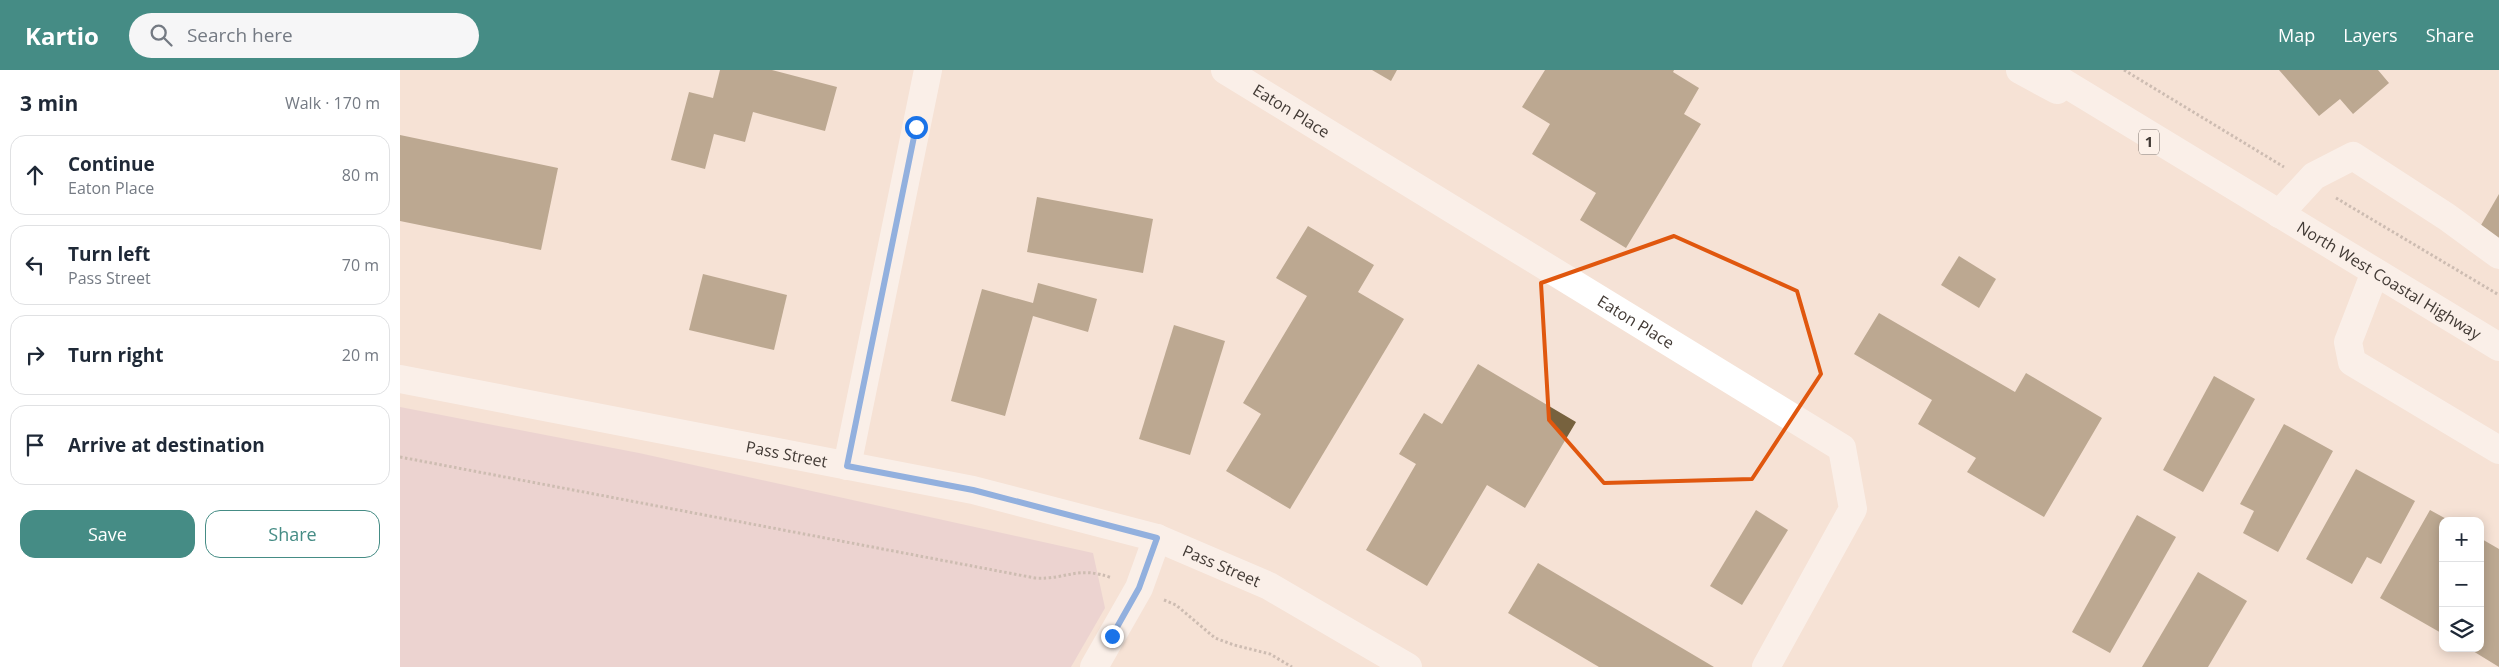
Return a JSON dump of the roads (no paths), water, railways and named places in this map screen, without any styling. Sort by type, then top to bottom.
[{"type":"main road","points":[[847,466],[928,70]]},
{"type":"main road","name":"Eaton Place","points":[[1226,70],[1842,448],[1853,509],[1766,667]]},
{"type":"main road","name":"North West Coastal Highway","points":[[2020,70],[2279,214]]},
{"type":"main road","name":"North West Coastal Highway","points":[[2043,70],[2499,348]]},
{"type":"main road","points":[[2279,214],[2314,176],[2353,156],[2447,217],[2499,255]]},
{"type":"main road","points":[[2375,272],[2348,342],[2352,362],[2499,450]]},
{"type":"main road","name":"Pass Street","points":[[400,380],[973,490],[1157,538],[1269,586],[1408,667]]},
{"type":"main road","points":[[1094,667],[1139,588],[1157,538]]}]
